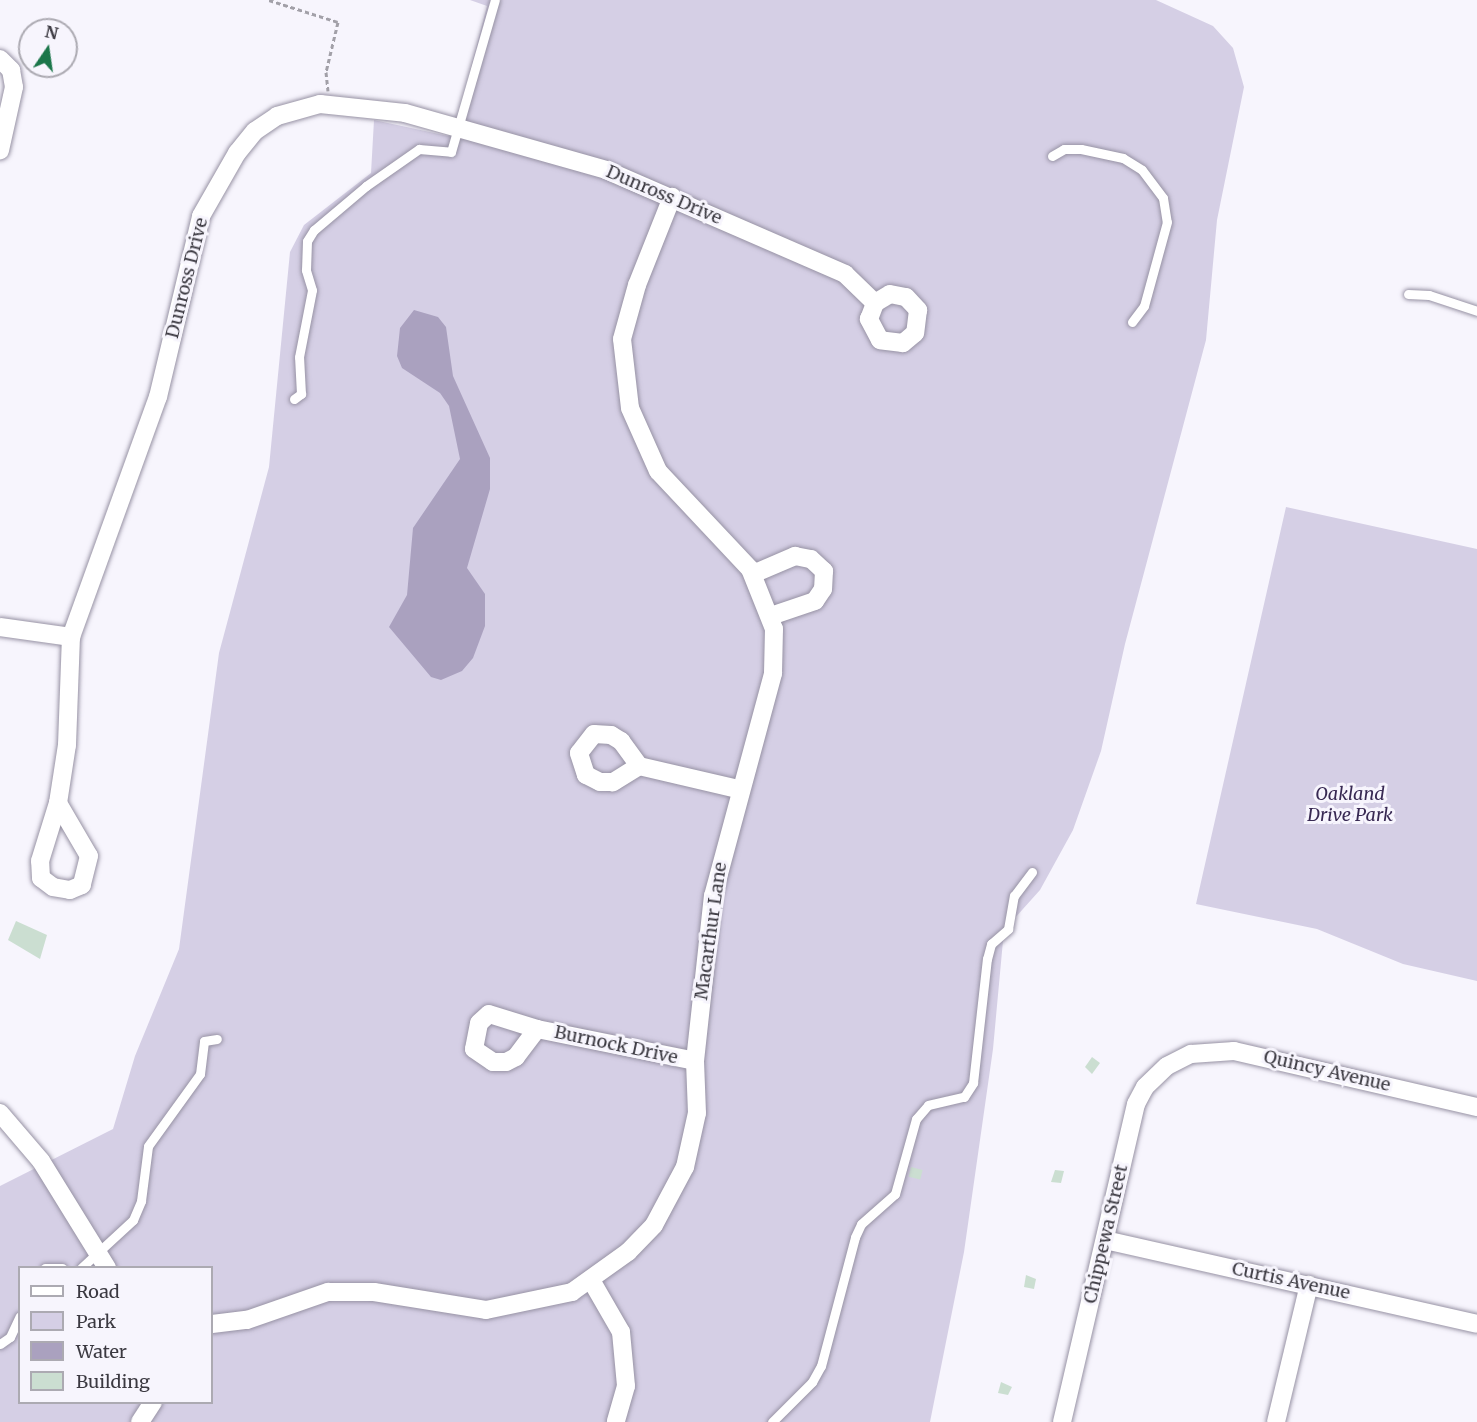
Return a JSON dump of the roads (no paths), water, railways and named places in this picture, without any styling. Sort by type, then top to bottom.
[{"type":"street","points":[[0,59],[11,70],[14,87],[0,150]]},
{"type":"street","name":"Dunross Drive","points":[[58,803],[67,745],[71,637],[158,397],[201,216],[219,180],[255,131],[300,107],[326,104],[405,113],[461,127],[606,170],[672,197],[845,274],[875,303]]},
{"type":"street","name":"Macarthur Lane","points":[[220,1324],[327,1292],[374,1292],[486,1310],[553,1299],[591,1280],[628,1252],[666,1208],[692,1141],[695,1061],[713,897],[738,789],[773,673],[771,616],[753,574],[724,537],[692,510],[658,471],[630,408],[622,339],[637,285],[672,197]]},
{"type":"street","points":[[753,574],[795,556],[811,559],[824,571],[823,589],[814,601],[771,616]]},
{"type":"street","points":[[0,627],[71,637]]},
{"type":"street","points":[[639,766],[738,789]]},
{"type":"street","name":"Burnock Drive","points":[[537,1029],[695,1061]]},
{"type":"street","name":"Quincy Avenue","points":[[1176,1061],[1211,1050],[1252,1054],[1477,1107]]},
{"type":"street","name":"Chippewa Street","points":[[1062,1422],[1136,1104],[1145,1087],[1176,1061]]},
{"type":"street","points":[[0,1113],[41,1161],[103,1260]]},
{"type":"street","name":"Curtis Avenue","points":[[1105,1240],[1477,1324]]},
{"type":"street","points":[[591,1280],[621,1332],[626,1386],[616,1422]]},
{"type":"street","points":[[1276,1422],[1309,1285]]},
{"type":"street","points":[[140,1422],[152,1404]]},
{"type":"lane","points":[[294,399],[301,394],[303,385],[299,357],[312,290],[305,254],[314,230],[419,149],[451,152],[461,127],[495,0]]},
{"type":"lane","points":[[1052,156],[1081,149],[1123,158],[1142,170],[1163,198],[1167,222],[1144,306],[1132,321]]},
{"type":"lane","points":[[1408,294],[1429,295],[1477,311]]},
{"type":"lane","points":[[772,1422],[812,1382],[821,1366],[855,1238],[861,1224],[895,1194],[916,1119],[928,1105],[964,1097],[973,1083],[987,959],[991,944],[1008,929],[1014,896],[1032,872]]},
{"type":"lane","points":[[86,1266],[103,1260],[136,1214],[148,1146],[200,1074],[204,1041],[216,1039]]},
{"type":"lane","points":[[0,1344],[10,1337],[18,1320]]},
{"type":"water","points":[[414,310],[438,317],[446,327],[453,376],[490,458],[490,489],[467,568],[485,594],[485,626],[473,658],[462,671],[441,680],[431,677],[389,627],[407,595],[413,528],[460,459],[449,406],[440,393],[402,368],[397,356],[400,328]]},
{"type":"park label","name":"Oakland Drive Park","points":[[1350,805]]}]
